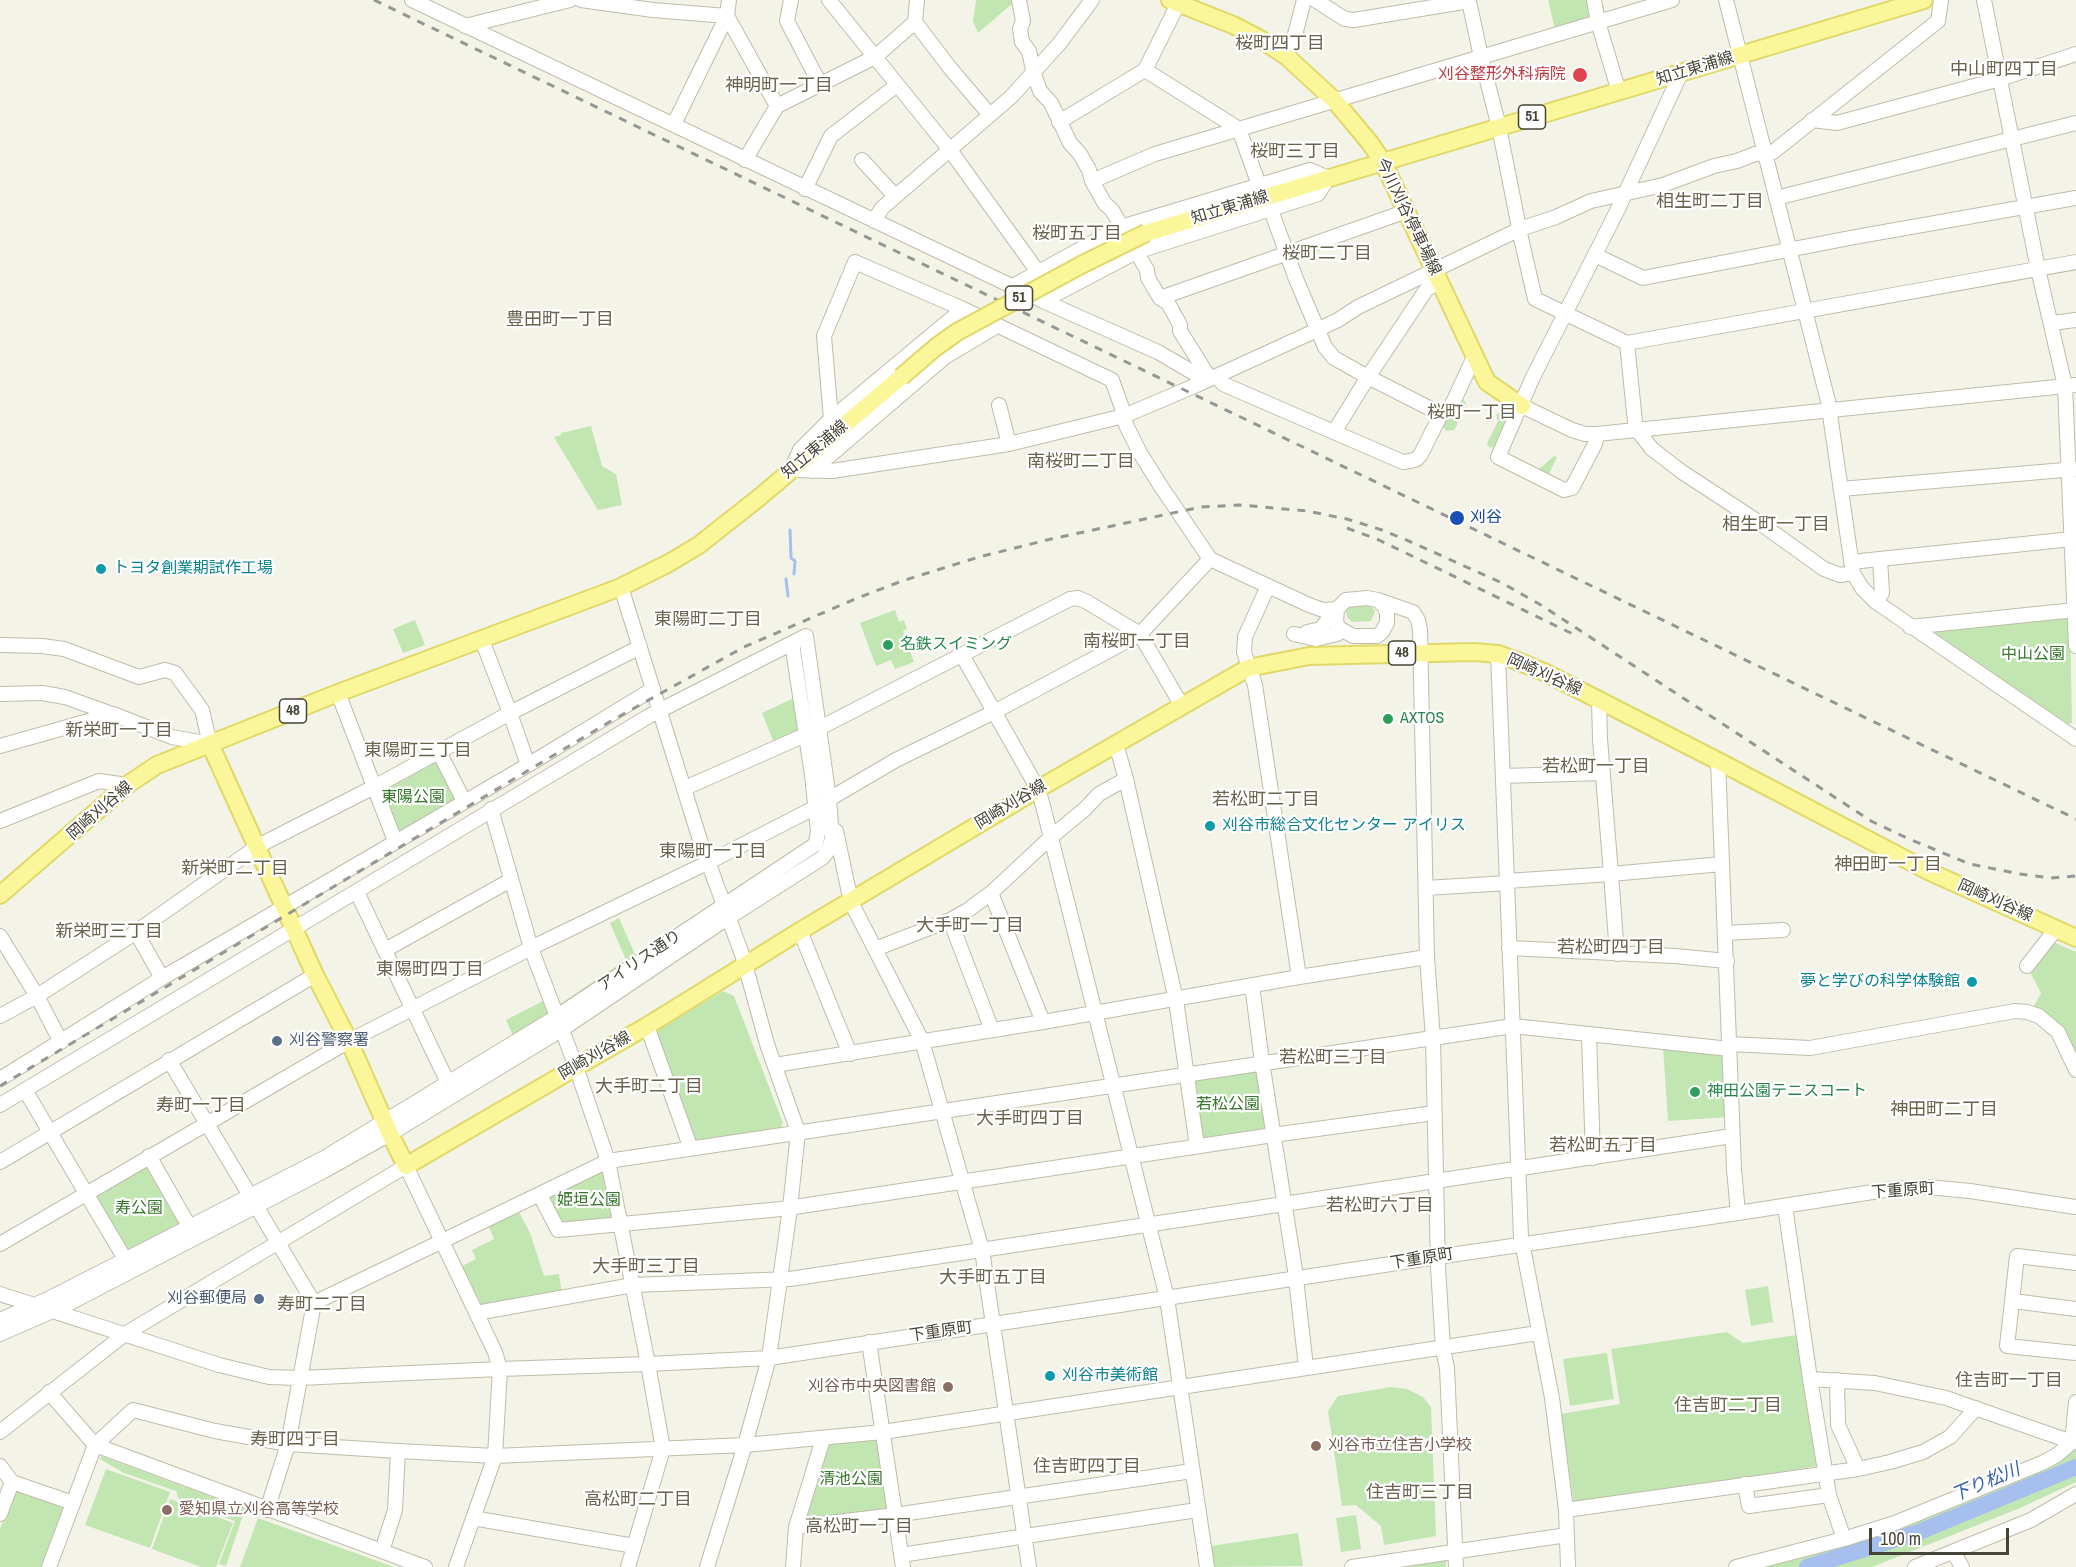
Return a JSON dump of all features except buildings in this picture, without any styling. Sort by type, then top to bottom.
[{"type":"main road","name":"知立東浦線","points":[[621,587],[699,545],[814,453],[936,347],[957,332],[997,309],[1146,233],[1924,0]]},
{"type":"main road","name":"今川刈谷停車場線","points":[[1176,1],[1260,39],[1286,56],[1335,100],[1383,162],[1487,382],[1522,406]]},
{"type":"main road","name":"岡崎刈谷線","points":[[0,896],[127,785],[157,765],[338,693],[621,587]]},
{"type":"main road","name":"岡崎刈谷線","points":[[406,1166],[647,1026],[800,931],[1038,789],[1248,668],[1309,656],[1474,651],[1498,654],[1546,673],[1928,871],[2076,938]]},
{"type":"main road","points":[[210,744],[315,975],[349,1041],[406,1166]]},
{"type":"street","points":[[411,0],[674,124],[805,189],[1043,301],[1158,352],[1199,376],[1213,377]]},
{"type":"street","points":[[465,26],[570,0]]},
{"type":"street","points":[[581,0],[653,10],[727,16]]},
{"type":"street","points":[[674,124],[727,16],[729,0]]},
{"type":"street","points":[[791,0],[788,21],[820,84]]},
{"type":"street","points":[[829,0],[950,150],[1038,272]]},
{"type":"street","points":[[745,160],[777,106],[875,57],[915,22],[917,0]]},
{"type":"street","points":[[1019,0],[1023,21],[1020,28],[1022,42],[1029,51],[1040,91],[1051,103],[1070,143],[1080,154],[1089,170],[1092,182],[1105,204],[1112,210],[1147,270],[1148,279],[1160,298],[1168,303],[1180,325],[1180,331],[1213,377],[1222,384],[1402,462],[1417,459],[1441,414],[1450,409],[1474,357]]},
{"type":"street","points":[[874,221],[882,208],[895,196],[990,116],[1034,74],[1092,0]]},
{"type":"street","points":[[1286,56],[1296,31],[1304,0]]},
{"type":"street","points":[[1315,0],[1345,19],[1354,20],[1469,1],[1499,127],[1535,299],[1627,343],[2076,262]]},
{"type":"street","points":[[1594,0],[1598,22],[1619,92]]},
{"type":"street","points":[[1092,182],[1155,154],[1672,0]]},
{"type":"street","points":[[1726,0],[1829,409],[1852,567],[1862,588],[1876,602],[2076,739]]},
{"type":"street","points":[[963,309],[831,419],[800,450],[791,470],[832,471],[1009,444],[1124,416],[1317,330],[1358,307],[1437,276],[1520,229],[1556,217],[1591,201],[1663,185],[1714,166],[1773,152],[1938,21],[1941,0]]},
{"type":"street","points":[[1984,0],[2038,269],[2071,386],[2072,539],[2076,646]]},
{"type":"street","points":[[1059,122],[1145,70],[1176,1]]},
{"type":"street","points":[[727,16],[777,106]]},
{"type":"street","points":[[915,22],[990,116]]},
{"type":"street","points":[[1812,120],[1837,123],[2000,79],[2076,54]]},
{"type":"street","points":[[1145,70],[1239,129],[1259,185]]},
{"type":"street","points":[[1597,434],[1595,444],[1572,488],[1564,490],[1498,457],[1532,379],[1595,255],[1681,73]]},
{"type":"street","points":[[805,189],[831,136],[897,85]]},
{"type":"street","points":[[1776,198],[2076,123]]},
{"type":"street","points":[[862,160],[895,196]]},
{"type":"street","points":[[1013,286],[1121,227],[1310,170],[1328,178],[1318,194],[1136,252],[1043,301]]},
{"type":"street","points":[[1595,255],[1643,279],[1933,222],[2076,198]]},
{"type":"street","points":[[1271,210],[1317,330],[1325,347],[1334,358],[1441,414]]},
{"type":"street","points":[[1160,298],[1407,211]]},
{"type":"street","points":[[831,419],[824,336],[855,262],[963,309],[1112,380],[1126,425],[1140,453],[1210,559],[1309,605],[1323,610],[1338,609]]},
{"type":"street","points":[[1334,432],[1368,377],[1437,276]]},
{"type":"street","points":[[2052,323],[2076,320]]},
{"type":"street","points":[[812,471],[945,357],[997,326]]},
{"type":"street","points":[[1627,343],[1635,422],[1638,431],[1652,449],[1761,522],[1824,569],[1840,575],[1852,567],[1880,559],[2072,539]]},
{"type":"street","points":[[1522,406],[1572,430],[1585,434],[1597,434],[2071,386]]},
{"type":"street","points":[[999,405],[1009,444]]},
{"type":"street","points":[[1841,489],[2073,470]]},
{"type":"street","points":[[0,1244],[206,1122],[349,1041],[814,808],[896,760],[994,712],[1140,634],[1210,559]]},
{"type":"street","points":[[1876,602],[1882,593],[1880,559]]},
{"type":"street","points":[[1268,586],[1245,637],[1244,652],[1255,685],[1299,977]]},
{"type":"street","points":[[621,587],[684,788],[745,965],[798,1132],[769,1358],[746,1445],[707,1567]]},
{"type":"street","points":[[684,788],[819,728],[1070,599],[1078,598],[1140,634],[1182,706]]},
{"type":"street","points":[[1353,636],[1339,628],[1336,622],[1338,609],[1346,600],[1354,598],[1378,600],[1413,612],[1420,630],[1427,957],[1432,1038],[1438,1257],[1443,1349],[1447,1368],[1456,1567]]},
{"type":"street","points":[[1326,622],[1325,626],[1317,632],[1295,631],[1316,639],[1338,633],[1353,636],[1377,636],[1387,623],[1385,607],[1378,600]]},
{"type":"street","points":[[1309,605],[1320,613],[1338,633]]},
{"type":"street","points":[[1910,627],[2075,610]]},
{"type":"street","points":[[0,1105],[357,892],[491,809],[660,710],[806,636],[829,799],[832,838],[829,850],[822,858],[727,911]]},
{"type":"street","points":[[482,640],[528,765]]},
{"type":"street","points":[[727,911],[816,844],[818,831],[792,643]]},
{"type":"street","points":[[0,645],[64,649],[139,676],[165,670],[175,673],[202,710],[210,744],[172,737],[65,698],[42,693],[0,694]]},
{"type":"street","points":[[0,1016],[37,996],[136,932],[258,846],[374,787],[510,713],[640,648]]},
{"type":"street","points":[[1498,654],[1518,1170],[1523,1245],[1552,1398],[1566,1510],[1568,1567]]},
{"type":"street","points":[[962,655],[1038,789],[1051,837],[1167,1298],[1207,1567]]},
{"type":"street","points":[[0,1079],[162,978],[528,765],[653,689]]},
{"type":"street","points":[[338,693],[395,841]]},
{"type":"street","points":[[1599,700],[1617,954]]},
{"type":"street","points":[[0,746],[113,714]]},
{"type":"street","points":[[1116,744],[1126,778],[1176,1000],[1197,1146]]},
{"type":"street","points":[[439,752],[464,801]]},
{"type":"street","points":[[1718,761],[1732,1136],[1738,1214]]},
{"type":"street","points":[[1503,776],[1603,773]]},
{"type":"street","points":[[875,948],[950,920],[991,893],[1100,794],[1126,778]]},
{"type":"street","points":[[0,821],[99,781],[127,785]]},
{"type":"street","points":[[829,799],[851,902],[922,1041],[982,1250],[1029,1567]]},
{"type":"street","points":[[491,809],[531,948],[609,1161],[648,1364],[663,1449],[628,1567]]},
{"type":"street","points":[[1426,888],[1722,864]]},
{"type":"street","points":[[385,950],[511,880]]},
{"type":"street","points":[[357,892],[448,1083]]},
{"type":"street","points":[[991,893],[1043,1022]]},
{"type":"street","name":"アイリス通り","points":[[559,1023],[727,911]]},
{"type":"street","points":[[950,920],[992,1030]]},
{"type":"street","points":[[2027,966],[2056,929]]},
{"type":"street","points":[[1725,933],[1783,930]]},
{"type":"street","points":[[800,931],[850,1054]]},
{"type":"street","points":[[136,932],[162,978]]},
{"type":"street","points":[[0,936],[62,1042]]},
{"type":"street","points":[[1509,948],[1674,956],[1727,961]]},
{"type":"street","points":[[775,1065],[1427,957]]},
{"type":"street","points":[[0,1162],[315,975]]},
{"type":"street","points":[[1252,985],[1296,1280],[1306,1368]]},
{"type":"street","points":[[314,1303],[609,1161],[1512,1026],[1730,1047],[1810,1048],[2015,1011],[2039,1016],[2050,1024],[2064,1042],[2076,1070]]},
{"type":"street","points":[[387,1128],[448,1083],[559,1023]]},
{"type":"street","points":[[0,1334],[53,1311],[254,1201],[324,1158],[387,1128],[559,1023]]},
{"type":"street","points":[[647,1026],[691,1149]]},
{"type":"street","points":[[1588,1035],[1593,1158]]},
{"type":"street","points":[[169,1060],[314,1303],[288,1444],[267,1510]]},
{"type":"street","points":[[25,1090],[125,1259]]},
{"type":"street","points":[[540,1195],[558,1230],[790,1208],[1197,1146],[1434,1113]]},
{"type":"street","points":[[476,1312],[633,1285],[780,1280],[1732,1136]]},
{"type":"street","points":[[149,1156],[189,1226]]},
{"type":"street","points":[[0,1432],[125,1334],[406,1166],[495,1352],[500,1369],[495,1456],[456,1567]]},
{"type":"street","name":"下重原町","points":[[0,1294],[246,1373],[299,1378],[648,1364],[769,1358],[1738,1214],[1892,1189],[1928,1187],[1970,1191],[2076,1207]]},
{"type":"street","points":[[0,1320],[33,1306],[189,1226],[254,1201]]},
{"type":"street","points":[[1785,1206],[1825,1473],[1844,1539]]},
{"type":"street","points":[[2076,1263],[2017,1256],[2007,1346],[2076,1353]]},
{"type":"street","points":[[2013,1301],[2076,1309]]},
{"type":"street","points":[[49,1567],[95,1445],[134,1410],[215,1431],[288,1444],[398,1451],[495,1456],[746,1445],[883,1432],[1538,1333]]},
{"type":"street","points":[[869,1342],[902,1561],[1024,1535],[1197,1510]]},
{"type":"street","points":[[1810,1379],[1875,1383],[1909,1389],[1946,1398],[2074,1442]]},
{"type":"street","points":[[1837,1380],[1838,1425],[1858,1469]]},
{"type":"street","points":[[49,1392],[95,1445],[425,1567]]},
{"type":"street","points":[[1736,1567],[1844,1539],[1895,1523],[2042,1463],[2074,1442],[2076,1402]]},
{"type":"street","points":[[1566,1510],[1858,1469],[1890,1462],[1923,1452],[1950,1437],[1976,1408]]},
{"type":"street","points":[[794,1567],[796,1527],[823,1439]]},
{"type":"street","points":[[382,1551],[395,1510],[398,1451]]},
{"type":"street","points":[[0,1466],[12,1482],[73,1503]]},
{"type":"street","points":[[796,1527],[895,1515],[1192,1471]]},
{"type":"street","points":[[0,1514],[12,1482]]},
{"type":"street","points":[[1745,1484],[1749,1506],[1830,1495]]},
{"type":"street","points":[[1915,1567],[2031,1520],[2076,1494]]},
{"type":"street","points":[[473,1518],[634,1546]]},
{"type":"street","points":[[1352,1567],[1567,1535]]},
{"type":"street","points":[[1954,1552],[1962,1567]]},
{"type":"green space","points":[[976,0],[1012,0],[1013,3],[978,33],[973,21]]},
{"type":"green space","points":[[1548,0],[1588,0],[1591,18],[1555,29]]},
{"type":"green space","points":[[1462,398],[1466,403],[1457,425],[1454,430],[1446,431],[1442,425]]},
{"type":"green space","points":[[1501,411],[1507,414],[1507,422],[1495,446],[1491,448],[1487,443],[1498,421],[1496,415]]},
{"type":"green space","points":[[591,426],[602,466],[616,474],[622,505],[598,510],[554,437],[561,433]]},
{"type":"green space","points":[[1554,456],[1557,457],[1548,476],[1524,464],[1538,470]]},
{"type":"green space","points":[[1367,604],[1375,611],[1371,621],[1352,622],[1347,617],[1346,611],[1351,606]]},
{"type":"green space","name":"名鉄スイミング","points":[[895,610],[899,622],[904,620],[907,629],[903,631],[914,662],[895,669],[891,660],[876,666],[860,623]]},
{"type":"green space","name":"中山公園","points":[[2067,616],[2070,618],[2072,723],[2068,724],[1935,633],[1938,627]]},
{"type":"green space","points":[[415,620],[425,645],[403,653],[393,629]]},
{"type":"green space","points":[[796,697],[800,731],[774,743],[762,713]]},
{"type":"green space","name":"東陽公園","points":[[437,757],[460,799],[397,835],[379,788]]},
{"type":"green space","points":[[619,918],[637,959],[562,1009],[560,1004],[626,960],[610,923]]},
{"type":"green space","points":[[2053,942],[2076,952],[2076,1057],[2064,1028],[2034,1006],[2041,993],[2029,970]]},
{"type":"green space","points":[[723,991],[734,996],[783,1123],[780,1129],[694,1143],[655,1032]]},
{"type":"green space","points":[[545,1000],[550,1015],[514,1038],[506,1020]]},
{"type":"green space","name":"神田公園テニスコート","points":[[1663,1048],[1727,1055],[1729,1117],[1668,1121]]},
{"type":"green space","name":"若松公園","points":[[1257,1069],[1267,1131],[1199,1141],[1190,1079]]},
{"type":"green space","name":"寿公園","points":[[148,1162],[184,1224],[127,1253],[93,1194]]},
{"type":"green space","name":"姫垣公園","points":[[605,1169],[615,1220],[560,1225],[547,1197]]},
{"type":"green space","points":[[518,1210],[530,1233],[544,1276],[559,1274],[562,1293],[482,1306],[462,1266],[476,1259],[472,1250],[494,1239],[488,1225]]},
{"type":"green space","points":[[1768,1286],[1773,1322],[1751,1326],[1745,1290]]},
{"type":"green space","points":[[1727,1332],[1743,1343],[1797,1335],[1818,1466],[1574,1505],[1561,1414],[1620,1404],[1611,1349]]},
{"type":"green space","points":[[1607,1353],[1614,1399],[1570,1406],[1563,1359]]},
{"type":"green space","points":[[1391,1387],[1407,1389],[1423,1397],[1431,1407],[1436,1536],[1384,1545],[1381,1526],[1356,1505],[1342,1506],[1328,1411],[1338,1396]]},
{"type":"green space","name":"清池公園","points":[[879,1438],[890,1510],[802,1521],[825,1445]]},
{"type":"green space","points":[[2076,1442],[2076,1482],[2020,1508],[1872,1567],[1736,1567],[1840,1540]]},
{"type":"green space","points":[[101,1456],[245,1509],[226,1566],[219,1564],[235,1521],[179,1501],[176,1491],[124,1473],[100,1459]]},
{"type":"green space","points":[[106,1469],[170,1492],[150,1548],[85,1525]]},
{"type":"green space","points":[[16,1488],[68,1506],[46,1567],[0,1567],[0,1529]]},
{"type":"green space","points":[[170,1499],[233,1523],[216,1567],[201,1567],[152,1549]]},
{"type":"green space","points":[[1356,1515],[1361,1549],[1341,1552],[1336,1518]]},
{"type":"green space","points":[[258,1518],[394,1567],[240,1567]]},
{"type":"green space","points":[[1298,1533],[1303,1566],[1215,1567],[1211,1546]]},
{"type":"green space","points":[[1446,1560],[1446,1567],[1399,1567]]},
{"type":"waterway","points":[[790,530],[791,558],[795,561],[794,574]]},
{"type":"waterway","points":[[786,579],[788,596]]},
{"type":"waterway","name":"下り松川","points":[[1807,1567],[1919,1532],[2076,1467]]},
{"type":"railway","points":[[374,0],[2076,819]]},
{"type":"railway","points":[[0,1086],[611,721],[744,647],[855,599],[902,581],[979,557],[1201,507],[1240,505],[1307,511],[1347,519],[1411,542],[1502,583],[1541,605],[1871,821],[1970,864],[2050,878],[2076,876]]},
{"type":"railway","points":[[1347,528],[1379,540],[1575,635]]},
{"type":"place","name":"刈谷整形外科病院","points":[[1580,75]]},
{"type":"place","name":"刈谷","points":[[1457,518]]},
{"type":"place","name":"トヨタ創業期試作工場","points":[[101,569]]},
{"type":"place","name":"名鉄スイミング","points":[[888,645]]},
{"type":"place","name":"AXTOS","points":[[1388,719]]},
{"type":"place","name":"刈谷市総合文化センター アイリス","points":[[1210,826]]},
{"type":"place","name":"夢と学びの科学体験館","points":[[1972,982]]},
{"type":"place","name":"刈谷警察署","points":[[277,1041]]},
{"type":"place","name":"神田公園テニスコート","points":[[1695,1092]]},
{"type":"place","name":"刈谷郵便局","points":[[259,1299]]},
{"type":"place","name":"刈谷市美術館","points":[[1050,1376]]},
{"type":"place","name":"刈谷市中央図書館","points":[[948,1387]]},
{"type":"place","name":"刈谷市立住吉小学校","points":[[1316,1446]]},
{"type":"place","name":"愛知県立刈谷高等学校","points":[[167,1510]]},
{"type":"district","name":"桜町四丁目","points":[[1280,44]]},
{"type":"district","name":"中山町四丁目","points":[[2004,70]]},
{"type":"district","name":"神明町一丁目","points":[[779,86]]},
{"type":"district","name":"桜町三丁目","points":[[1295,152]]},
{"type":"district","name":"相生町二丁目","points":[[1710,202]]},
{"type":"district","name":"桜町五丁目","points":[[1077,234]]},
{"type":"district","name":"桜町二丁目","points":[[1327,254]]},
{"type":"district","name":"豊田町一丁目","points":[[560,320]]},
{"type":"district","name":"桜町一丁目","points":[[1472,413]]},
{"type":"district","name":"南桜町二丁目","points":[[1081,462]]},
{"type":"district","name":"相生町一丁目","points":[[1776,525]]},
{"type":"district","name":"東陽町二丁目","points":[[708,620]]},
{"type":"district","name":"南桜町一丁目","points":[[1137,642]]},
{"type":"district","name":"新栄町一丁目","points":[[119,731]]},
{"type":"district","name":"東陽町三丁目","points":[[418,751]]},
{"type":"district","name":"若松町一丁目","points":[[1596,767]]},
{"type":"district","name":"若松町二丁目","points":[[1266,800]]},
{"type":"district","name":"東陽町一丁目","points":[[713,852]]},
{"type":"district","name":"神田町一丁目","points":[[1888,865]]},
{"type":"district","name":"新栄町二丁目","points":[[235,869]]},
{"type":"district","name":"大手町一丁目","points":[[970,926]]},
{"type":"district","name":"新栄町三丁目","points":[[109,932]]},
{"type":"district","name":"若松町四丁目","points":[[1611,948]]},
{"type":"district","name":"東陽町四丁目","points":[[430,970]]},
{"type":"district","name":"若松町三丁目","points":[[1333,1058]]},
{"type":"district","name":"大手町二丁目","points":[[649,1087]]},
{"type":"district","name":"寿町一丁目","points":[[201,1106]]},
{"type":"district","name":"神田町二丁目","points":[[1944,1110]]},
{"type":"district","name":"大手町四丁目","points":[[1030,1119]]},
{"type":"district","name":"若松町五丁目","points":[[1603,1146]]},
{"type":"district","name":"若松町六丁目","points":[[1380,1206]]},
{"type":"district","name":"大手町三丁目","points":[[646,1267]]},
{"type":"district","name":"大手町五丁目","points":[[993,1278]]},
{"type":"district","name":"寿町二丁目","points":[[322,1305]]},
{"type":"district","name":"住吉町一丁目","points":[[2009,1381]]},
{"type":"district","name":"住吉町二丁目","points":[[1728,1406]]},
{"type":"district","name":"寿町四丁目","points":[[295,1440]]},
{"type":"district","name":"住吉町四丁目","points":[[1087,1467]]},
{"type":"district","name":"住吉町三丁目","points":[[1420,1493]]},
{"type":"district","name":"高松町二丁目","points":[[638,1500]]},
{"type":"district","name":"高松町一丁目","points":[[859,1527]]}]
